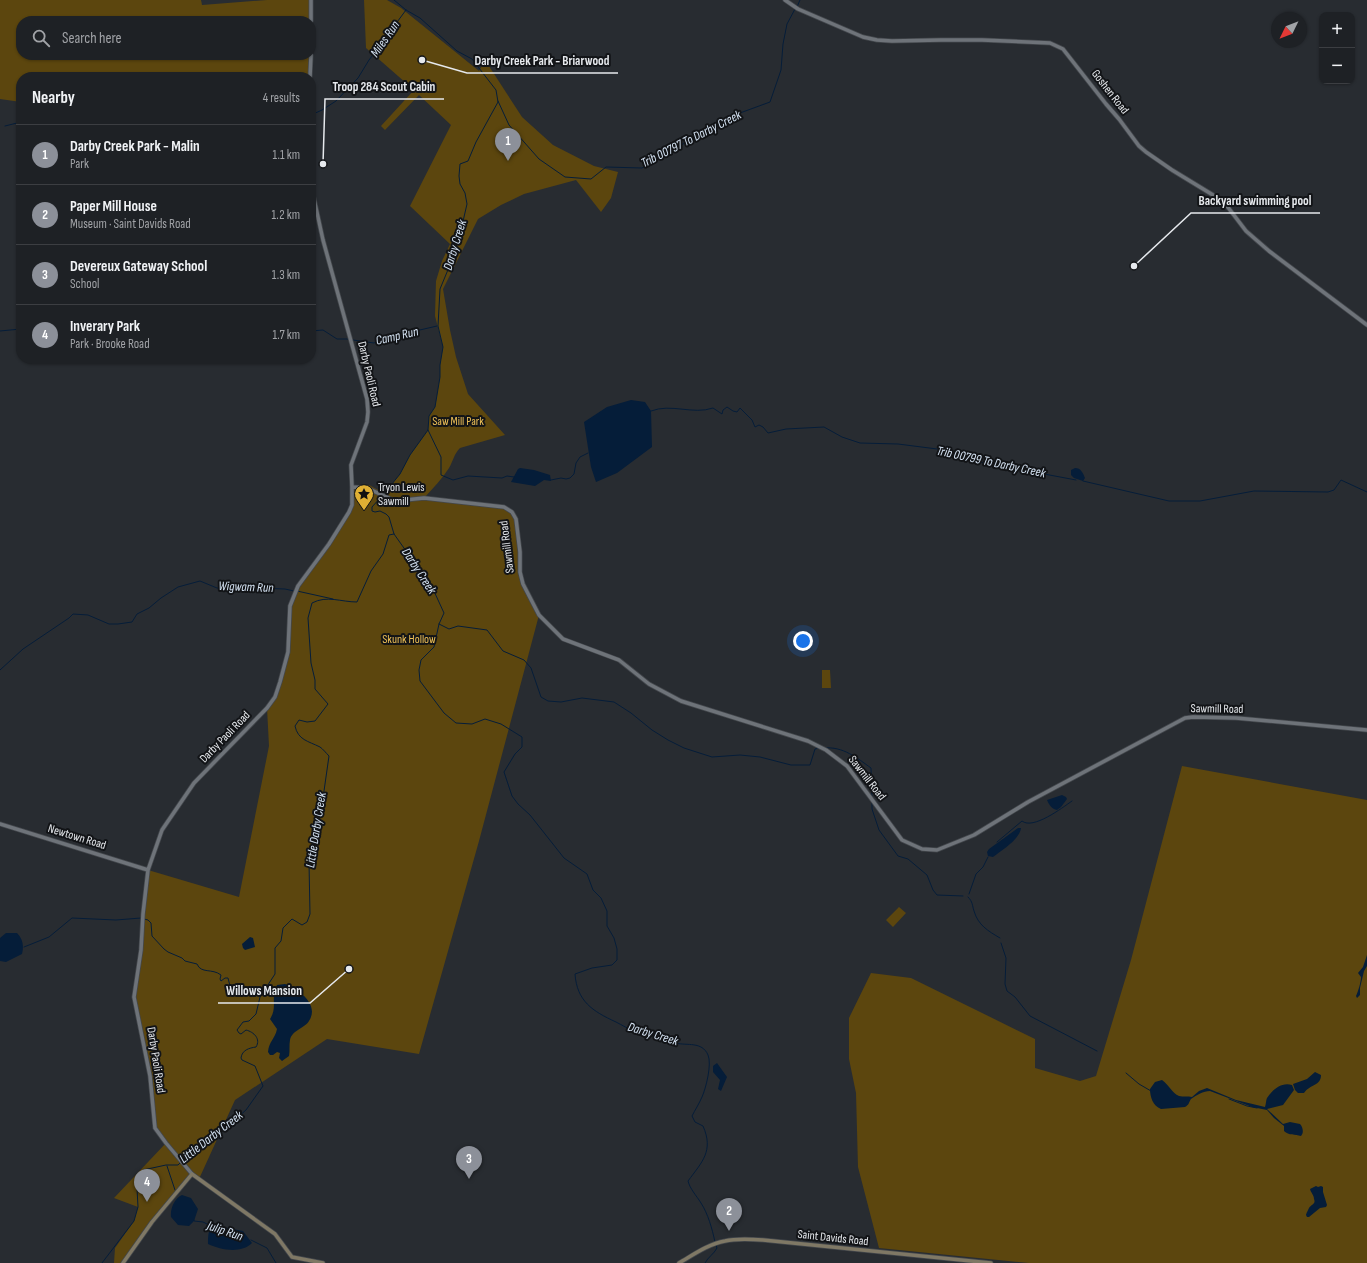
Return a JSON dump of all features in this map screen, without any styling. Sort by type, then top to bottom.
[{"type":"main road","name":"Darby Paoli Road","points":[[192,1174],[275,1234],[292,1257],[323,1263]]},
{"type":"main road","points":[[124,1263],[152,1222],[192,1174]]},
{"type":"main road","name":"Saint Davids Road","points":[[679,1263],[708,1246],[724,1241],[738,1239],[763,1240],[991,1263]]},
{"type":"street","points":[[311,0],[311,16]]},
{"type":"street","name":"Goshen Road","points":[[786,0],[796,8],[863,37],[877,40],[982,40],[1050,43],[1063,49],[1139,146],[1172,170],[1222,202],[1232,212],[1246,231],[1260,243],[1367,325]]},
{"type":"street","points":[[310,72],[311,60]]},
{"type":"street","name":"Darby Paoli Road","points":[[192,1174],[178,1159],[155,1128],[150,1076],[134,997],[141,950],[142,923],[148,870],[162,830],[194,783],[267,708],[275,697],[288,652],[290,606],[292,599],[298,586],[329,544],[349,512],[352,504],[351,465],[367,422],[367,399],[323,240],[316,208]]},
{"type":"street","name":"Sawmill Road","points":[[352,487],[363,487],[395,501],[424,498],[504,506],[512,512],[516,519],[520,552],[520,572],[523,584],[539,615],[563,639],[619,660],[649,684],[681,701],[808,741],[826,750],[847,766],[902,840],[922,849],[937,850],[974,835],[1028,802],[1185,718],[1236,718],[1367,730]]},
{"type":"street","name":"Newtown Road","points":[[0,824],[148,870]]},
{"type":"green space","points":[[0,0],[201,0],[202,5],[267,0],[311,0],[311,16],[16,16],[16,60],[311,60],[310,72],[16,72],[16,101],[0,99]]},
{"type":"green space","points":[[364,0],[387,0],[401,8],[479,71],[485,60],[522,117],[553,145],[594,166],[618,172],[611,198],[601,212],[576,180],[524,194],[501,205],[478,219],[443,289],[456,357],[468,394],[505,435],[460,448],[446,472],[424,498],[504,507],[512,512],[516,519],[523,584],[539,615],[479,841],[419,1054],[327,1039],[235,1100],[199,1179],[192,1174],[152,1222],[123,1263],[114,1263],[115,1248],[134,1221],[138,1207],[114,1198],[166,1143],[155,1128],[150,1076],[134,997],[148,870],[239,897],[269,746],[267,708],[275,697],[288,652],[290,606],[298,586],[329,544],[352,505],[352,487],[369,485],[384,493],[400,474],[410,455],[428,430],[429,416],[435,407],[443,347],[435,316],[436,281],[442,261],[450,244],[410,206],[451,125],[419,95],[385,130],[381,126],[414,90],[366,48]]},
{"type":"green space","points":[[822,670],[830,670],[831,688],[822,688]]},
{"type":"green space","points":[[1182,766],[1367,800],[1367,1263],[1029,1263],[879,1248],[858,1167],[856,1093],[849,1059],[849,1018],[871,973],[911,978],[1035,1039],[1035,1068],[1080,1081],[1096,1076],[1131,960]]},
{"type":"green space","points":[[899,907],[906,913],[893,927],[886,920]]},
{"type":"water","points":[[631,400],[645,402],[651,411],[652,447],[617,473],[596,482],[591,467],[584,422],[607,407]]},
{"type":"water","points":[[520,468],[534,470],[550,475],[551,481],[544,480],[535,486],[511,482]]},
{"type":"water","points":[[1075,468],[1079,469],[1083,473],[1085,478],[1083,481],[1074,478],[1071,475],[1071,470]]},
{"type":"water","points":[[1062,795],[1067,799],[1061,807],[1057,810],[1054,809],[1047,800]]},
{"type":"water","points":[[1018,828],[1021,828],[1020,832],[1010,844],[993,857],[988,856],[987,852],[989,849]]},
{"type":"water","points":[[6,933],[17,933],[22,940],[23,948],[22,954],[6,962],[0,961],[0,938]]},
{"type":"water","points":[[250,937],[253,938],[255,947],[245,950],[242,944]]},
{"type":"water","points":[[1367,955],[1367,966],[1364,971],[1360,995],[1357,998],[1356,996],[1361,977],[1358,973],[1363,967]]},
{"type":"water","points":[[285,984],[301,993],[306,998],[310,1003],[312,1015],[309,1021],[291,1037],[289,1056],[282,1061],[279,1058],[280,1053],[277,1052],[270,1055],[268,1052],[277,1029],[270,1019],[273,1011],[275,990],[277,985]]},
{"type":"water","points":[[717,1063],[727,1077],[721,1091],[718,1089],[720,1080],[713,1072],[713,1066]]},
{"type":"water","points":[[1315,1072],[1321,1075],[1321,1079],[1304,1093],[1298,1093],[1293,1084],[1307,1079]]},
{"type":"water","points":[[1162,1080],[1174,1093],[1179,1096],[1192,1097],[1199,1091],[1207,1088],[1236,1100],[1265,1107],[1267,1098],[1275,1089],[1285,1084],[1292,1085],[1294,1090],[1283,1105],[1267,1109],[1283,1124],[1290,1122],[1300,1124],[1303,1133],[1301,1136],[1286,1133],[1284,1131],[1284,1126],[1267,1110],[1252,1107],[1210,1091],[1202,1092],[1191,1099],[1185,1107],[1158,1108],[1152,1101],[1150,1089],[1155,1082]]},
{"type":"water","points":[[1316,1186],[1323,1187],[1327,1205],[1326,1207],[1320,1208],[1307,1217],[1306,1214],[1314,1202],[1314,1196],[1310,1189]]},
{"type":"water","points":[[182,1195],[191,1198],[198,1209],[194,1221],[189,1226],[178,1225],[171,1217],[171,1210],[177,1198]]},
{"type":"water","points":[[212,1225],[243,1231],[252,1243],[242,1249],[237,1250],[219,1248],[208,1244],[209,1232]]},
{"type":"waterway","name":"Darby Creek","points":[[383,495],[400,474],[410,455],[428,430],[429,416],[435,407],[443,347],[438,326],[440,289],[452,260],[467,204],[465,193],[460,184],[460,164],[468,161],[476,142],[498,102],[496,90],[472,59],[457,51],[420,18],[406,10],[394,0]]},
{"type":"waterway","name":"Trib 00797 To Darby Creek","points":[[797,7],[800,0]]},
{"type":"waterway","name":"Trib 00797 To Darby Creek","points":[[498,101],[509,125],[539,159],[565,177],[591,179],[606,167],[642,168],[729,117],[770,102],[781,70],[783,44],[787,24],[795,9]]},
{"type":"waterway","name":"Miles Run","points":[[316,113],[336,101],[358,78],[369,60],[406,10]]},
{"type":"waterway","name":"Miles Run","points":[[5,126],[16,123]]},
{"type":"waterway","name":"Camp Run","points":[[353,340],[374,343],[394,336],[437,326]]},
{"type":"waterway","name":"Camp Run","points":[[0,331],[16,329]]},
{"type":"waterway","name":"Camp Run","points":[[316,331],[323,330],[337,339],[350,339]]},
{"type":"waterway","name":"Trib 00799 To Darby Creek","points":[[651,411],[666,408],[698,410],[713,408],[722,414],[723,410],[727,407],[737,412],[740,408],[752,420],[755,427],[759,425],[768,433],[786,429],[824,427],[842,437],[860,443],[898,444],[945,450],[975,461],[1076,480]]},
{"type":"waterway","name":"Trib 00799 To Darby Creek","points":[[428,430],[441,457],[441,475],[453,480],[468,476],[502,478],[507,476],[514,477]]},
{"type":"waterway","name":"Trib 00799 To Darby Creek","points":[[551,480],[570,478],[574,474],[576,463],[580,457],[588,453]]},
{"type":"waterway","name":"Trib 00799 To Darby Creek","points":[[1083,481],[1169,501],[1200,501],[1254,491],[1328,492],[1334,490],[1341,480],[1367,492]]},
{"type":"waterway","name":"Darby Creek","points":[[381,497],[372,507],[372,511],[380,511],[389,517],[394,534],[433,589],[444,613],[439,624],[434,647],[421,660],[419,670],[420,681],[444,713],[456,723],[472,724],[485,719],[501,724],[522,737],[522,747],[515,754],[504,772],[512,796],[530,815],[564,858],[587,874],[593,890],[601,898],[607,911],[607,926],[614,938],[617,949],[617,960],[612,965],[592,968],[575,974],[576,983],[583,998],[587,1004],[600,1014],[630,1029],[664,1038],[672,1042],[698,1046],[708,1055],[709,1070],[707,1082],[702,1097],[692,1116],[695,1122],[703,1126],[706,1135],[707,1149],[702,1162],[688,1181],[706,1212],[715,1242]]},
{"type":"waterway","name":"Little Darby Creek","points":[[183,1161],[222,1131],[246,1110],[263,1086],[255,1066],[242,1060],[241,1058],[244,1051],[256,1047],[258,1041],[256,1036],[246,1030],[241,1034],[237,1030],[243,1022],[249,1021],[256,1014],[260,997],[275,974],[275,948],[281,941],[283,928],[292,919],[302,925],[307,922],[310,914],[309,863],[322,805],[329,756],[320,747],[301,737],[296,731],[295,726],[299,720],[307,722],[315,721],[328,704],[315,689],[315,680],[311,663],[308,618],[312,603],[323,599],[357,602],[371,571],[383,554],[389,535],[394,534]]},
{"type":"waterway","name":"Wigwam Run","points":[[0,670],[23,649],[73,614],[88,615],[109,624],[132,622],[137,614],[149,608],[178,587],[200,581],[217,588],[285,589],[294,591]]},
{"type":"waterway","name":"Wigwam Run","points":[[297,591],[333,599]]},
{"type":"waterway","points":[[439,624],[449,629],[458,626],[487,630],[503,651],[524,660],[531,668],[541,697],[548,701],[561,702],[582,698],[614,702],[631,713],[652,730],[684,748],[712,757],[740,755],[760,757],[791,765],[810,765],[815,749],[819,748]]},
{"type":"waterway","points":[[824,748],[844,751],[871,768],[872,798]]},
{"type":"waterway","points":[[997,842],[1022,821],[1033,823],[1055,813],[1072,801]]},
{"type":"waterway","points":[[872,803],[872,809],[879,830],[898,856],[908,859],[927,875],[933,890],[937,895],[963,896]]},
{"type":"waterway","points":[[969,894],[976,874],[983,867],[988,857]]},
{"type":"waterway","points":[[968,897],[972,902],[976,916],[981,924],[1000,938]]},
{"type":"waterway","points":[[24,947],[49,937],[72,918],[116,920],[141,918]]},
{"type":"waterway","points":[[144,919],[151,923],[152,936],[168,952],[182,958],[185,961],[197,964],[201,969],[218,973],[221,975],[221,981],[228,978],[230,986],[244,988],[251,994],[259,996]]},
{"type":"waterway","points":[[1001,943],[1006,958],[1005,984],[1007,991],[1015,997],[1030,1016],[1097,1051]]},
{"type":"waterway","points":[[1126,1073],[1139,1084],[1151,1091]]},
{"type":"waterway","points":[[1229,1099],[1257,1108]]},
{"type":"waterway","name":"Little Darby Creek","points":[[102,1263],[134,1221],[138,1207],[137,1188],[143,1170],[166,1165],[178,1165],[180,1163]]},
{"type":"waterway","name":"Julip Run","points":[[167,1166],[175,1190]]},
{"type":"waterway","name":"Julip Run","points":[[194,1220],[211,1226]]},
{"type":"waterway","name":"Julip Run","points":[[251,1240],[267,1248],[276,1263]]},
{"type":"waterway","name":"Darby Creek","points":[[705,1263],[716,1250],[716,1245]]},
{"type":"place","name":"Darby Creek Park - Briarwood","points":[[422,60]]},
{"type":"place","name":"Darby Creek Park - Malin","points":[[508,161]]},
{"type":"place","name":"Troop 284 Scout Cabin","points":[[323,164]]},
{"type":"place","name":"Backyard swimming pool","points":[[1134,266]]},
{"type":"place","name":"Tryon Lewis Sawmill","points":[[364,511]]},
{"type":"place","name":"Willows Mansion","points":[[349,969]]},
{"type":"place","name":"Devereux Gateway School","points":[[469,1179]]},
{"type":"place","name":"Inverary Park","points":[[147,1202]]},
{"type":"place","name":"Paper Mill House","points":[[729,1231]]},
{"type":"park label","name":"Saw Mill Park","points":[[458,421]]},
{"type":"park label","name":"Skunk Hollow","points":[[409,639]]}]
